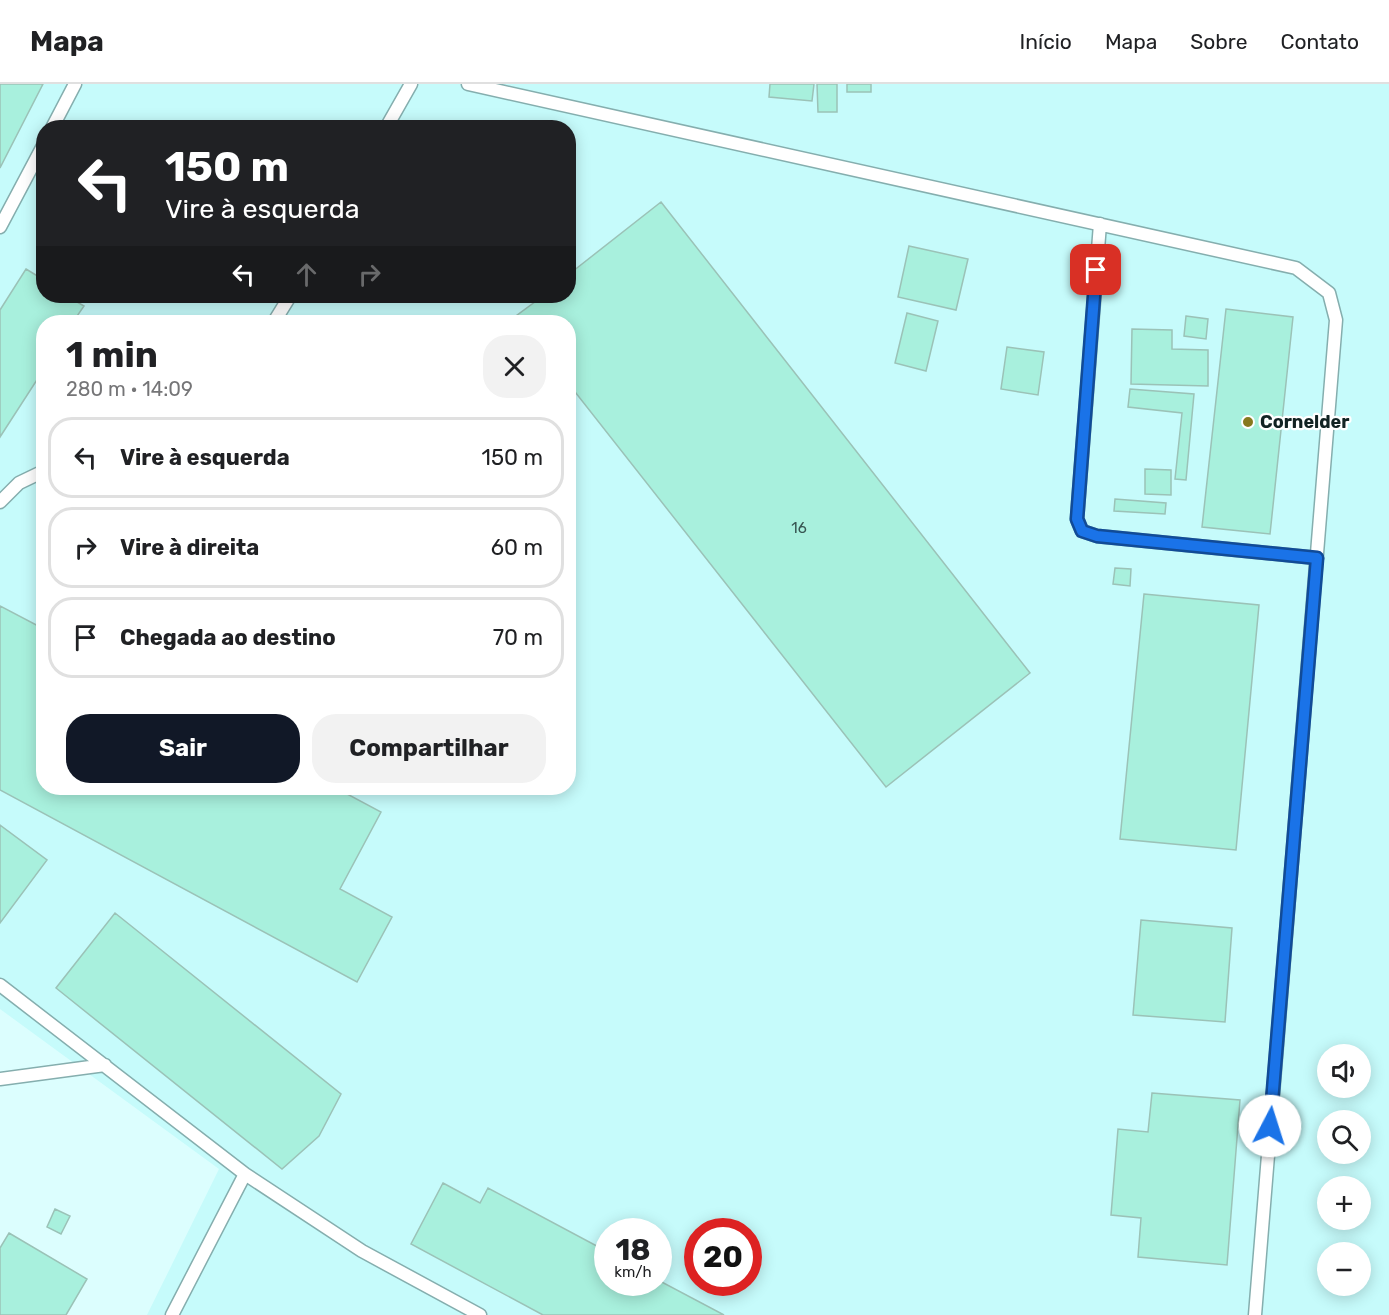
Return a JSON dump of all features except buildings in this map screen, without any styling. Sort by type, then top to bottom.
[{"type":"lane","points":[[56,120],[75,84]]},
{"type":"lane","points":[[391,120],[411,84]]},
{"type":"lane","points":[[468,84],[1296,268],[1329,293],[1336,320],[1255,1315]]},
{"type":"lane","points":[[0,227],[36,159]]},
{"type":"lane","points":[[1100,224],[1077,519],[1082,531],[1097,536],[1317,558]]},
{"type":"lane","points":[[0,502],[19,483],[36,475]]},
{"type":"lane","points":[[0,985],[245,1174],[362,1251],[480,1315]]},
{"type":"lane","points":[[0,1079],[105,1065]]},
{"type":"lane","points":[[172,1315],[245,1174]]},
{"type":"shaded area","points":[[0,84],[1389,84],[1389,1315],[147,1315],[219,1169],[0,1009]]},
{"type":"place","name":"Cornelder","points":[[1248,422]]},
{"type":"route","points":[[1096,270],[1077,519],[1082,531],[1097,536],[1317,558],[1270,1126]]}]
